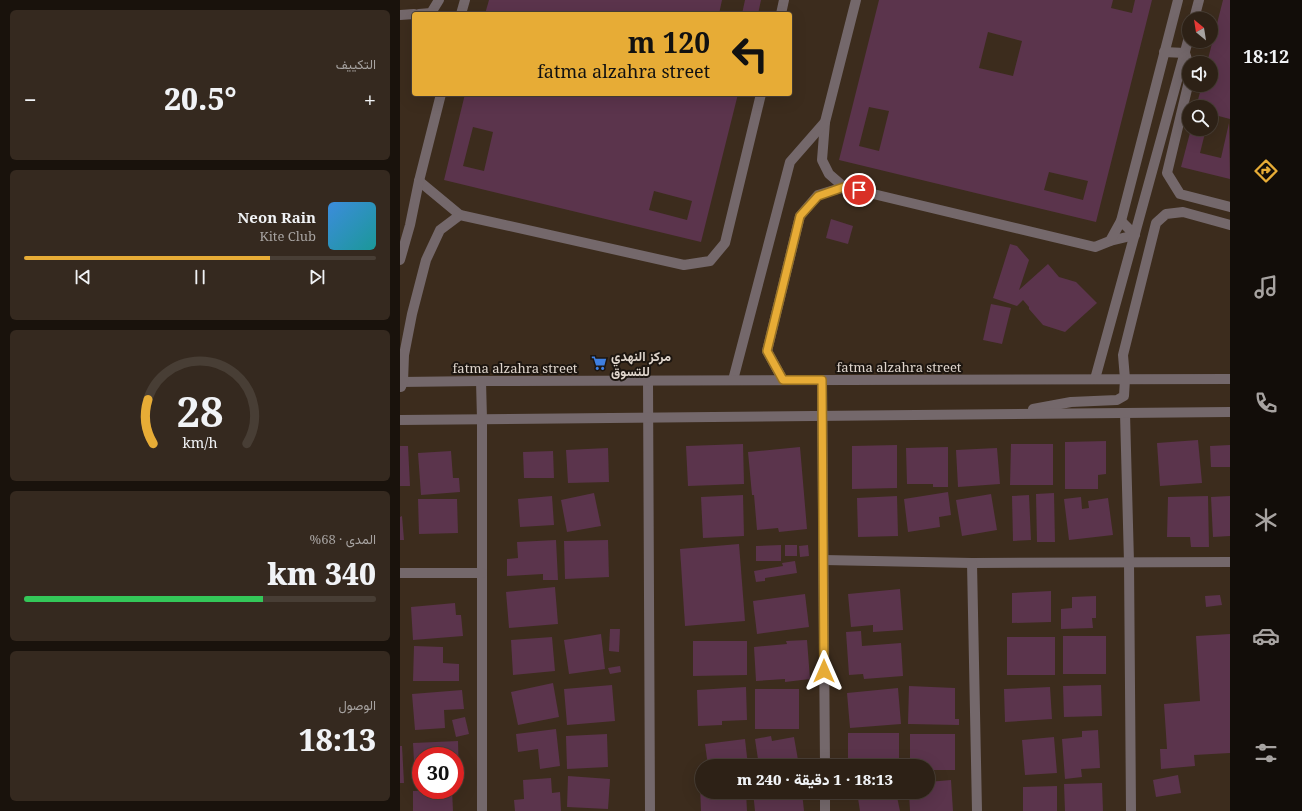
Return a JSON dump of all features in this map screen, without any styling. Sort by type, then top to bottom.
[{"type":"street","points":[[433,12],[439,0]]},
{"type":"street","points":[[462,12],[465,0]]},
{"type":"street","points":[[781,12],[784,0]]},
{"type":"street","points":[[856,0],[825,122],[822,160],[830,174],[844,187],[1095,246],[1135,235],[1121,221]]},
{"type":"street","points":[[1110,241],[1121,221],[1178,0]]},
{"type":"street","points":[[1196,12],[1199,0]]},
{"type":"street","points":[[400,15],[412,14]]},
{"type":"street","points":[[1095,380],[1186,48]]},
{"type":"street","points":[[1164,52],[1185,53]]},
{"type":"street","points":[[1186,92],[1167,173],[1180,194],[1230,207]]},
{"type":"street","points":[[400,260],[410,225],[419,181],[440,96]]},
{"type":"street","points":[[419,181],[460,215],[684,265],[710,261],[725,243],[761,96]]},
{"type":"street","points":[[733,380],[790,162],[825,122]]},
{"type":"street","points":[[783,380],[767,351],[800,216],[818,196],[844,187]]},
{"type":"street","points":[[1010,414],[1071,402],[1117,400],[1124,396],[1125,379],[1123,355],[1156,223],[1166,214],[1183,212],[1230,225]]},
{"type":"street","points":[[401,385],[402,351],[426,260],[440,230],[460,215]]},
{"type":"street","name":"fatma alzahra street","points":[[401,385],[481,381],[1230,379]]},
{"type":"street","points":[[822,380],[825,759]]},
{"type":"street","points":[[481,381],[482,811]]},
{"type":"street","points":[[648,381],[650,811]]},
{"type":"street","points":[[400,420],[1230,412]]},
{"type":"street","points":[[1125,413],[1129,562],[1131,811]]},
{"type":"street","points":[[824,560],[972,563],[1230,562]]},
{"type":"street","points":[[972,563],[977,811]]},
{"type":"street","points":[[400,573],[482,573]]},
{"type":"street","points":[[825,799],[826,811]]},
{"type":"building","points":[[489,0],[722,0],[719,12],[486,12]]},
{"type":"building","points":[[745,0],[761,0],[758,12],[742,12]]},
{"type":"building","points":[[879,0],[1113,0],[1111,8],[1132,13],[1135,0],[1152,0],[1096,222],[839,160]],"holes":[[[988,32],[1022,41],[1013,76],[979,68]],[[869,107],[889,111],[879,151],[859,146]],[[1049,172],[1088,181],[1083,200],[1044,190]]]},
{"type":"building","points":[[1223,0],[1230,0],[1230,119],[1218,116],[1218,100],[1198,100],[1200,92],[1218,92],[1218,56],[1209,56],[1211,48],[1218,48],[1218,20]]},
{"type":"building","points":[[465,96],[738,96],[701,242],[444,180]],"holes":[[[473,127],[493,132],[484,171],[463,166]],[[654,191],[692,201],[687,220],[649,210]]]},
{"type":"building","points":[[1229,123],[1230,179],[1181,167],[1189,136],[1204,136],[1200,153],[1221,158]]},
{"type":"building","points":[[831,219],[853,226],[848,244],[826,238]]},
{"type":"building","points":[[1010,244],[1017,246],[1029,260],[1019,290],[1048,264],[1059,277],[1076,282],[1097,303],[1065,332],[1043,325],[1023,300],[1017,306],[993,298]]},
{"type":"building","points":[[991,304],[1011,308],[1002,344],[983,340]]},
{"type":"building","points":[[1198,440],[1202,483],[1160,486],[1157,443]]},
{"type":"building","points":[[1106,441],[1106,474],[1098,475],[1098,489],[1065,489],[1065,442]]},
{"type":"building","points":[[743,444],[744,484],[688,486],[686,446]]},
{"type":"building","points":[[1011,444],[1053,444],[1053,485],[1010,485]]},
{"type":"building","points":[[897,445],[897,488],[852,489],[852,446]]},
{"type":"building","points":[[1230,445],[1230,467],[1211,467],[1210,446]]},
{"type":"building","points":[[400,446],[408,446],[410,486],[400,486]]},
{"type":"building","points":[[800,447],[807,529],[779,532],[778,528],[757,530],[748,452]]},
{"type":"building","points":[[948,447],[948,487],[933,487],[933,484],[907,484],[906,448]]},
{"type":"building","points":[[608,448],[609,482],[568,483],[566,450]]},
{"type":"building","points":[[997,448],[1000,484],[958,487],[956,450]]},
{"type":"building","points":[[451,451],[453,478],[459,478],[460,492],[421,495],[418,453]]},
{"type":"building","points":[[553,451],[554,478],[524,478],[523,452]]},
{"type":"building","points":[[948,492],[951,515],[939,517],[940,527],[908,532],[904,499]]},
{"type":"building","points":[[594,493],[601,526],[567,532],[561,500]]},
{"type":"building","points":[[1054,493],[1055,542],[1037,542],[1036,494]]},
{"type":"building","points":[[991,494],[997,530],[962,536],[956,500]]},
{"type":"building","points":[[743,495],[744,536],[703,538],[701,497]]},
{"type":"building","points":[[1029,495],[1031,540],[1013,541],[1012,496]]},
{"type":"building","points":[[552,496],[554,525],[520,527],[518,499]]},
{"type":"building","points":[[897,496],[898,536],[858,537],[857,498]]},
{"type":"building","points":[[1208,496],[1209,547],[1191,547],[1190,537],[1167,537],[1168,497]]},
{"type":"building","points":[[1230,496],[1230,536],[1213,537],[1211,497]]},
{"type":"building","points":[[1081,497],[1082,509],[1089,508],[1088,501],[1108,498],[1113,535],[1069,540],[1064,499]]},
{"type":"building","points":[[418,499],[457,499],[458,533],[419,534]]},
{"type":"building","points":[[402,516],[404,540],[400,540],[400,517]]},
{"type":"building","points":[[556,540],[558,580],[543,580],[543,574],[507,576],[507,559],[518,558],[517,542]]},
{"type":"building","points":[[608,540],[609,577],[565,579],[564,541]]},
{"type":"building","points":[[739,544],[745,621],[685,626],[680,549]]},
{"type":"building","points":[[781,545],[781,561],[756,561],[756,546]]},
{"type":"building","points":[[785,545],[797,545],[797,556],[785,556]]},
{"type":"building","points":[[808,545],[809,556],[800,557],[799,546]]},
{"type":"building","points":[[795,561],[797,573],[765,578],[765,581],[756,582],[754,571],[783,566],[782,563]]},
{"type":"building","points":[[555,587],[558,624],[509,628],[506,592]]},
{"type":"building","points":[[900,589],[903,630],[873,632],[873,625],[851,627],[848,594]]},
{"type":"building","points":[[1051,591],[1051,622],[1012,623],[1012,593]]},
{"type":"building","points":[[805,594],[809,627],[757,634],[753,601]]},
{"type":"building","points":[[1220,595],[1222,605],[1206,607],[1205,596]]},
{"type":"building","points":[[1096,596],[1096,618],[1092,618],[1093,628],[1061,629],[1061,609],[1072,608],[1072,597]]},
{"type":"building","points":[[455,603],[456,615],[461,615],[463,636],[413,640],[411,607]]},
{"type":"building","points":[[610,629],[620,629],[619,652],[609,651]]},
{"type":"building","points":[[861,631],[862,646],[901,643],[903,676],[864,679],[863,674],[849,675],[846,632]]},
{"type":"building","points":[[601,634],[605,669],[569,674],[564,640]]},
{"type":"building","points":[[1230,634],[1230,753],[1194,755],[1195,766],[1161,769],[1160,749],[1167,749],[1164,704],[1200,701],[1196,636]]},
{"type":"building","points":[[1063,636],[1106,636],[1106,674],[1063,674]]},
{"type":"building","points":[[552,637],[555,671],[513,675],[511,640]]},
{"type":"building","points":[[1007,637],[1055,637],[1055,675],[1007,675]]},
{"type":"building","points":[[807,640],[810,679],[785,682],[785,679],[756,681],[754,647],[787,644],[786,641]]},
{"type":"building","points":[[693,641],[747,641],[747,675],[693,676]]},
{"type":"building","points":[[414,646],[443,647],[443,663],[459,664],[459,681],[413,681]]},
{"type":"building","points":[[620,666],[621,672],[610,674],[608,668]]},
{"type":"building","points":[[553,683],[559,717],[518,725],[511,692]]},
{"type":"building","points":[[612,685],[615,721],[567,725],[564,689]]},
{"type":"building","points":[[1101,685],[1102,716],[1064,717],[1063,686]]},
{"type":"building","points":[[909,686],[955,688],[955,719],[959,719],[959,725],[908,724]]},
{"type":"building","points":[[746,687],[747,720],[722,721],[722,725],[698,726],[697,690]]},
{"type":"building","points":[[1050,687],[1052,719],[1005,722],[1004,689]]},
{"type":"building","points":[[898,688],[901,724],[850,728],[847,693]]},
{"type":"building","points":[[755,689],[799,689],[799,729],[755,729]]},
{"type":"building","points":[[462,690],[464,709],[444,710],[445,728],[415,730],[412,694]]},
{"type":"building","points":[[465,717],[469,734],[456,737],[452,720]]},
{"type":"building","points":[[556,729],[560,766],[540,769],[538,749],[518,752],[516,734]]},
{"type":"building","points":[[1098,730],[1100,768],[1081,769],[1082,777],[1065,779],[1062,739],[1082,737],[1082,731]]},
{"type":"building","points":[[848,733],[899,733],[899,759],[848,759]]},
{"type":"building","points":[[607,734],[608,767],[567,769],[566,736]]},
{"type":"building","points":[[910,734],[955,734],[955,770],[935,770],[935,759],[910,759]]},
{"type":"building","points":[[771,736],[772,741],[794,737],[798,759],[758,759],[755,739]]},
{"type":"building","points":[[1054,737],[1057,773],[1025,775],[1022,740]]},
{"type":"building","points":[[745,739],[747,759],[707,759],[705,744]]},
{"type":"building","points":[[458,741],[458,747],[413,747],[413,743]]},
{"type":"building","points":[[400,746],[402,746],[404,783],[400,783]]},
{"type":"building","points":[[1178,775],[1181,793],[1156,797],[1153,780]]},
{"type":"building","points":[[568,776],[610,779],[608,809],[567,807]]},
{"type":"building","points":[[551,778],[552,793],[560,792],[561,811],[515,811],[514,800],[524,799],[523,780]]},
{"type":"building","points":[[951,780],[953,811],[910,811],[909,799],[935,799],[935,781]]},
{"type":"building","points":[[1102,783],[1103,811],[1065,811],[1064,784]]},
{"type":"building","points":[[1057,786],[1057,811],[1023,811],[1023,787]]},
{"type":"building","points":[[413,799],[452,799],[453,811],[413,811]]},
{"type":"building","points":[[701,799],[746,799],[747,811],[701,811]]},
{"type":"building","points":[[754,799],[803,799],[804,811],[755,811]]},
{"type":"building","points":[[858,799],[897,799],[900,811],[860,811]]},
{"type":"place","name":"مركز النهدي للتسوق","points":[[599,363]]},
{"type":"route","points":[[824,671],[822,380],[783,380],[767,351],[800,216],[818,196],[844,187],[859,190]]}]
